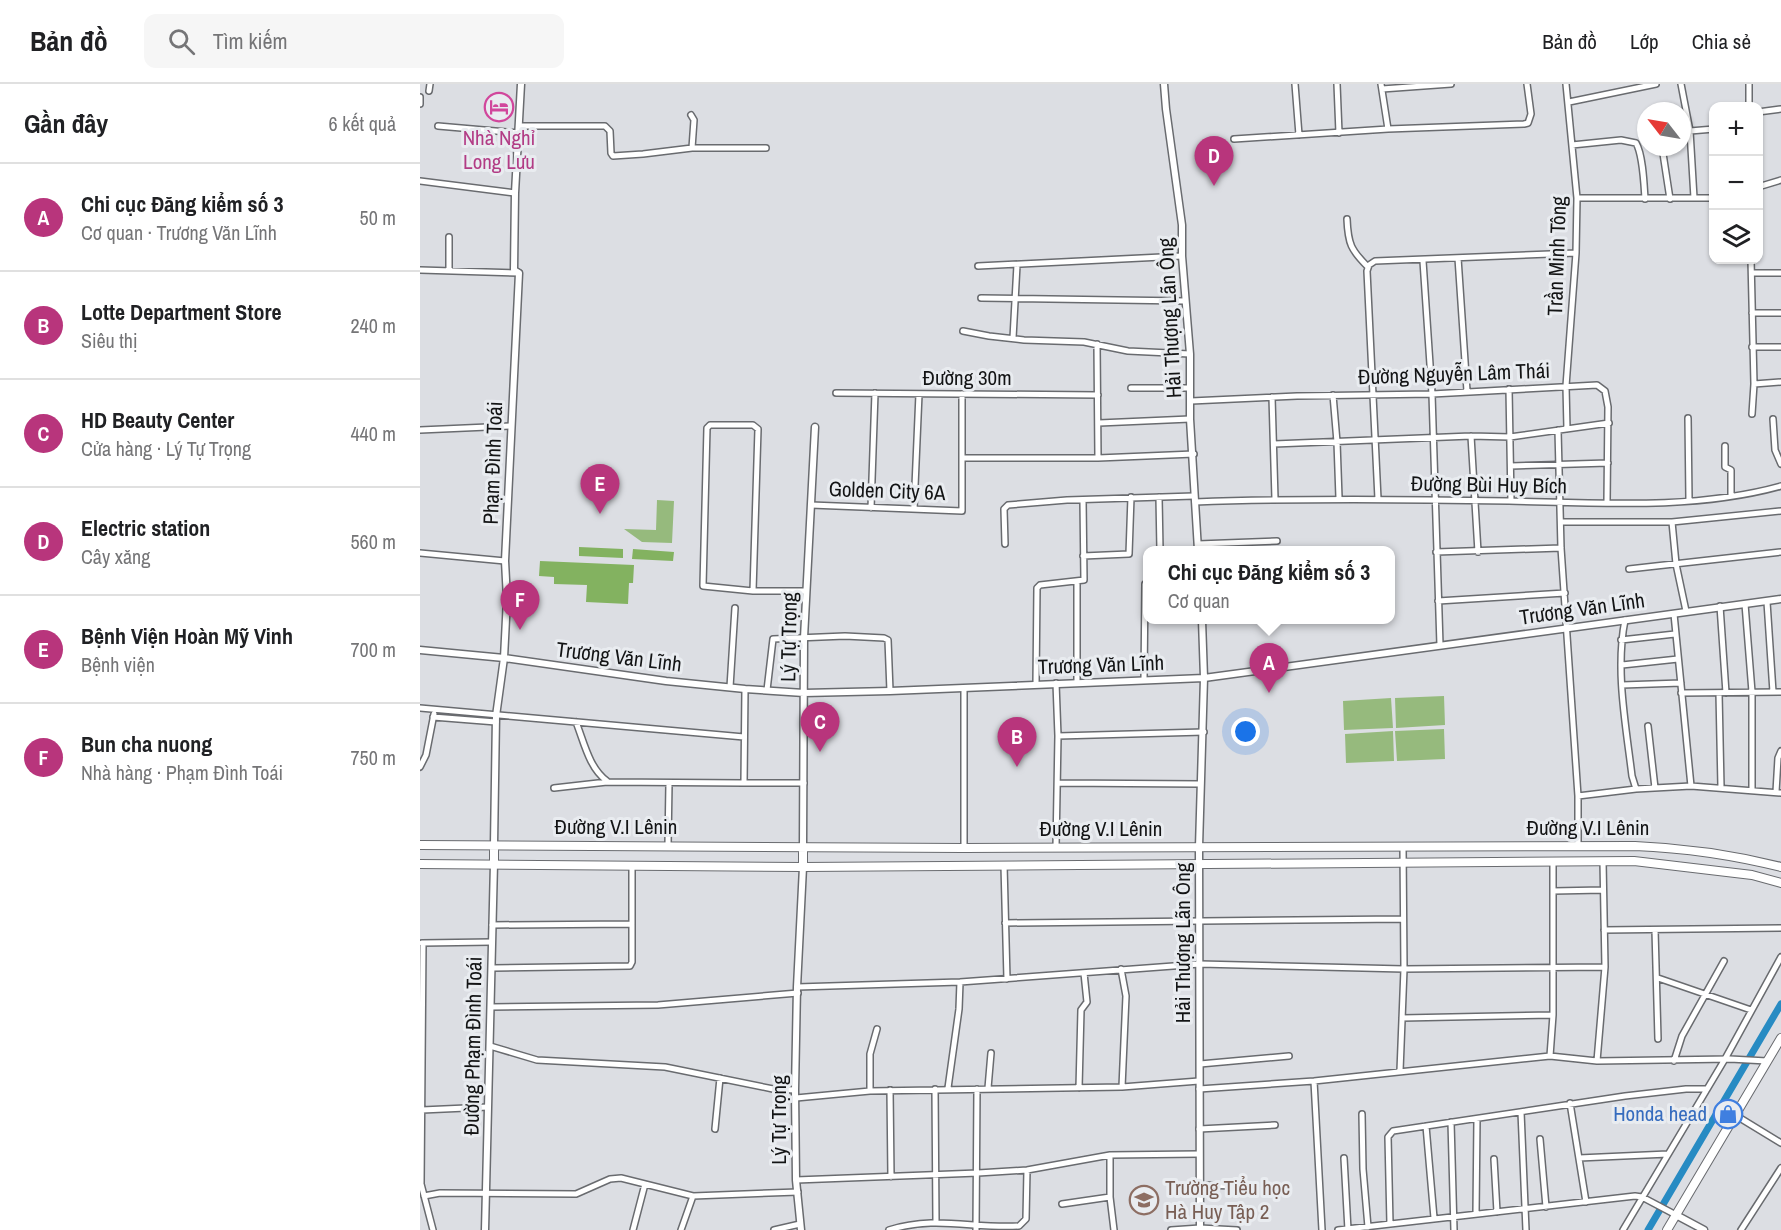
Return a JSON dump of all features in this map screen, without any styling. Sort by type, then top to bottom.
[{"type":"main road","name":"Đường V.I Lênin","points":[[420,845],[964,848],[1578,846],[1674,848],[1781,867]]},
{"type":"main road","points":[[494,845],[494,863]]},
{"type":"main road","points":[[1502,846],[1502,862]]},
{"type":"main road","points":[[803,847],[803,867]]},
{"type":"main road","name":"Đường V.I Lênin","points":[[420,864],[803,867],[1634,861],[1752,875],[1781,882]]},
{"type":"main road","points":[[1667,1230],[1767,1061],[1778,1050],[1781,1038]]},
{"type":"street","points":[[429,91],[430,84]]},
{"type":"street","name":"Phạm Đình Toái","points":[[494,845],[496,719],[504,658],[507,599],[505,561],[519,273],[514,270],[515,193],[521,84]]},
{"type":"street","name":"Hải Thượng Lãn Ông","points":[[1164,84],[1182,225],[1198,546]]},
{"type":"street","points":[[1295,84],[1299,135]]},
{"type":"street","points":[[1337,84],[1339,133]]},
{"type":"street","points":[[1388,129],[1382,87],[1452,84]]},
{"type":"street","points":[[1234,139],[1388,129],[1526,124],[1531,116],[1527,84]]},
{"type":"street","name":"Trần Minh Tông","points":[[1566,84],[1577,198],[1576,253],[1566,386],[1567,429]]},
{"type":"street","points":[[1569,102],[1656,84]]},
{"type":"street","points":[[1681,84],[1684,102]]},
{"type":"street","points":[[1749,84],[1749,102]]},
{"type":"street","points":[[420,97],[420,104]]},
{"type":"street","points":[[1763,111],[1781,109]]},
{"type":"street","points":[[691,115],[694,120],[692,148]]},
{"type":"street","points":[[438,126],[519,129],[605,126],[610,131],[610,153],[614,156],[692,148],[766,148]]},
{"type":"street","points":[[1691,131],[1709,129]]},
{"type":"street","points":[[1572,145],[1621,140],[1636,143],[1645,199]]},
{"type":"street","points":[[1691,148],[1694,198]]},
{"type":"street","points":[[1663,156],[1670,199]]},
{"type":"street","points":[[1763,185],[1781,180]]},
{"type":"street","points":[[420,181],[515,193]]},
{"type":"street","points":[[1577,198],[1709,198]]},
{"type":"street","points":[[1347,219],[1348,236],[1354,254],[1368,267],[1378,499]]},
{"type":"street","points":[[449,237],[449,271]]},
{"type":"street","points":[[1368,267],[1376,261],[1423,261],[1576,253]]},
{"type":"street","points":[[978,266],[1182,256]]},
{"type":"street","points":[[1458,258],[1467,391]]},
{"type":"street","points":[[1423,261],[1432,394],[1440,645]]},
{"type":"street","points":[[1751,264],[1754,384],[1752,414]]},
{"type":"street","points":[[1013,338],[1017,265]]},
{"type":"street","points":[[420,270],[519,273]]},
{"type":"street","points":[[1752,273],[1781,273]]},
{"type":"street","points":[[981,298],[1185,301]]},
{"type":"street","points":[[1752,313],[1781,312]]},
{"type":"street","points":[[963,331],[1051,342],[1084,342],[1128,351],[1190,354]]},
{"type":"street","points":[[1097,345],[1098,458]]},
{"type":"street","points":[[1752,347],[1781,347]]},
{"type":"street","points":[[1754,384],[1781,382]]},
{"type":"street","name":"Đường Nguyễn Lâm Thái","points":[[1191,401],[1333,395],[1432,394],[1592,384],[1600,386],[1605,392],[1609,423],[1607,502]]},
{"type":"street","points":[[1131,388],[1189,388]]},
{"type":"street","points":[[1509,389],[1511,501]]},
{"type":"street","name":"Đường 30m","points":[[836,393],[1098,395]]},
{"type":"street","points":[[871,508],[875,393]]},
{"type":"street","points":[[914,510],[919,394]]},
{"type":"street","points":[[963,394],[962,458],[1098,458],[1194,453]]},
{"type":"street","points":[[1333,395],[1339,498]]},
{"type":"street","points":[[1272,397],[1275,499]]},
{"type":"street","points":[[1688,418],[1689,500]]},
{"type":"street","points":[[1098,423],[1190,419]]},
{"type":"street","points":[[1773,419],[1774,450],[1781,464]]},
{"type":"street","points":[[1274,444],[1472,436],[1510,437],[1609,423]]},
{"type":"street","points":[[753,591],[758,429],[753,425],[710,425],[707,428],[702,584],[706,587],[753,591],[806,591]]},
{"type":"street","points":[[420,430],[511,426]]},
{"type":"street","name":"Lý Tự Trọng","points":[[803,847],[804,638],[815,427]]},
{"type":"street","points":[[1558,430],[1561,548],[1578,796],[1578,846]]},
{"type":"street","points":[[1472,436],[1478,552]]},
{"type":"street","points":[[1725,446],[1725,467],[1731,470],[1731,496]]},
{"type":"street","name":"Golden City 6A","points":[[811,505],[962,511],[962,458]]},
{"type":"street","points":[[1511,465],[1608,463]]},
{"type":"street","name":"Đường Bùi Huy Bích","points":[[1005,544],[1004,509],[1006,505],[1159,496],[1195,499],[1339,498],[1618,503],[1731,496],[1781,486]]},
{"type":"street","points":[[1159,496],[1160,546]]},
{"type":"street","points":[[1083,556],[1129,554],[1131,497]]},
{"type":"street","points":[[1036,684],[1037,587],[1082,582],[1085,578],[1083,500]]},
{"type":"street","points":[[1561,522],[1672,522],[1781,511]]},
{"type":"street","points":[[1672,522],[1686,611]]},
{"type":"street","points":[[1211,546],[1277,541]]},
{"type":"street","points":[[1436,552],[1561,548]]},
{"type":"street","points":[[1629,569],[1781,552]]},
{"type":"street","points":[[420,553],[505,561]]},
{"type":"street","points":[[1077,582],[1077,682]]},
{"type":"street","points":[[1438,601],[1565,593]]},
{"type":"street","name":"Trương Văn Lĩnh","points":[[420,650],[504,658],[666,681],[745,689],[804,693],[890,691],[1204,678],[1781,599]]},
{"type":"street","points":[[1767,602],[1773,693]]},
{"type":"street","points":[[1745,604],[1752,692],[1752,789]]},
{"type":"street","points":[[1720,606],[1723,693],[1721,787]]},
{"type":"street","points":[[730,687],[735,608]]},
{"type":"street","points":[[1674,614],[1691,786]]},
{"type":"street","points":[[1625,620],[1621,640],[1622,685],[1632,776],[1636,789]]},
{"type":"street","points":[[1144,680],[1145,624]]},
{"type":"street","name":"Hải Thượng Lãn Ông","points":[[1200,1229],[1201,921],[1199,847],[1204,732],[1202,624]]},
{"type":"street","points":[[1621,640],[1675,634]]},
{"type":"street","points":[[767,690],[773,639],[846,636],[887,639],[889,642],[890,691]]},
{"type":"street","points":[[1622,664],[1678,659]]},
{"type":"street","points":[[1056,683],[1058,736],[1056,847]]},
{"type":"street","points":[[1622,685],[1681,683]]},
{"type":"street","points":[[964,688],[964,848]]},
{"type":"street","points":[[744,783],[745,689]]},
{"type":"street","points":[[1681,693],[1781,692]]},
{"type":"street","points":[[420,708],[496,719]]},
{"type":"street","points":[[420,767],[426,755],[435,710]]},
{"type":"street","points":[[433,717],[576,722],[744,737]]},
{"type":"street","points":[[576,722],[594,766],[607,782]]},
{"type":"street","points":[[1648,726],[1655,788]]},
{"type":"street","points":[[1058,736],[1204,732]]},
{"type":"street","points":[[1578,796],[1636,789],[1691,786],[1752,789],[1778,793],[1778,758],[1781,751]]},
{"type":"street","points":[[554,788],[607,782],[804,783]]},
{"type":"street","points":[[668,845],[669,783]]},
{"type":"street","points":[[1058,783],[1200,784]]},
{"type":"street","points":[[1400,1071],[1404,969],[1403,847]]},
{"type":"street","points":[[1550,1056],[1553,1015],[1553,861]]},
{"type":"street","points":[[1597,1061],[1605,967],[1603,861]]},
{"type":"street","name":"Đường Phạm Đình Toái","points":[[485,1230],[494,863]]},
{"type":"street","points":[[493,968],[628,966],[632,962],[632,865]]},
{"type":"street","points":[[1004,865],[1007,978]]},
{"type":"street","name":"Lý Tự Trọng","points":[[801,1227],[796,1180],[795,1090],[803,867]]},
{"type":"street","points":[[1553,891],[1603,890]]},
{"type":"street","points":[[1005,922],[1403,919]]},
{"type":"street","points":[[492,925],[632,924]]},
{"type":"street","points":[[1604,930],[1781,928]]},
{"type":"street","points":[[1655,930],[1658,1039]]},
{"type":"street","points":[[433,1230],[421,1184],[421,943],[492,942]]},
{"type":"street","points":[[1623,1230],[1707,1089],[1728,1059],[1751,1010],[1781,957]]},
{"type":"street","points":[[1674,1061],[1682,1036],[1724,961]]},
{"type":"street","points":[[491,1007],[658,1005],[797,990],[1084,974],[1121,969],[1200,964],[1404,969],[1605,967]]},
{"type":"street","points":[[1121,969],[1126,996],[1122,1087]]},
{"type":"street","points":[[1079,1088],[1081,1010],[1087,1002],[1084,974]]},
{"type":"street","points":[[1658,978],[1751,1010]]},
{"type":"street","points":[[948,1088],[959,1009],[960,981]]},
{"type":"street","points":[[1402,1018],[1553,1015]]},
{"type":"street","points":[[870,1091],[870,1054],[877,1029]]},
{"type":"street","points":[[490,1046],[537,1060],[665,1067],[773,1089],[795,1090]]},
{"type":"street","points":[[988,1088],[991,1053]]},
{"type":"street","points":[[1200,1064],[1289,1056]]},
{"type":"street","points":[[1199,1089],[1314,1081],[1550,1056],[1597,1061],[1728,1059],[1767,1061]]},
{"type":"street","points":[[715,1130],[720,1078]]},
{"type":"street","points":[[796,1098],[890,1090],[1122,1087],[1199,1080]]},
{"type":"street","points":[[1314,1081],[1322,1230]]},
{"type":"street","points":[[935,1089],[936,1222]]},
{"type":"street","points":[[976,1227],[977,1089]]},
{"type":"street","points":[[1390,1224],[1388,1137],[1393,1131],[1570,1103],[1658,1092],[1707,1089]]},
{"type":"street","points":[[890,1090],[891,1177]]},
{"type":"street","points":[[1570,1103],[1586,1202]]},
{"type":"street","points":[[421,1110],[488,1107]]},
{"type":"street","points":[[1521,1112],[1526,1230]]},
{"type":"street","points":[[1362,1114],[1363,1169],[1368,1227]]},
{"type":"street","points":[[1735,1115],[1781,1143]]},
{"type":"street","points":[[1476,1214],[1477,1119]]},
{"type":"street","points":[[1451,1122],[1454,1230]]},
{"type":"street","points":[[1199,1129],[1275,1125]]},
{"type":"street","points":[[1426,1126],[1434,1218]]},
{"type":"street","points":[[1540,1138],[1546,1207]]},
{"type":"street","points":[[796,1180],[936,1176],[1027,1170],[1110,1155],[1199,1154]]},
{"type":"street","points":[[1579,1158],[1668,1154]]},
{"type":"street","points":[[1110,1155],[1110,1197],[1114,1230]]},
{"type":"street","points":[[1344,1158],[1348,1230]]},
{"type":"street","points":[[1494,1159],[1497,1212]]},
{"type":"street","points":[[1742,1230],[1781,1168]]},
{"type":"street","points":[[889,1230],[913,1223],[936,1222],[976,1227],[1017,1226],[1023,1223],[1026,1217],[1027,1170]]},
{"type":"street","points":[[424,1196],[440,1193],[486,1192],[576,1194],[610,1179],[621,1178],[693,1196],[798,1192]]},
{"type":"street","points":[[633,1230],[645,1184]]},
{"type":"street","points":[[1200,1185],[1237,1186]]},
{"type":"street","points":[[681,1230],[693,1196]]},
{"type":"street","points":[[1062,1204],[1110,1197]]},
{"type":"street","points":[[1338,1230],[1642,1197],[1704,1230]]},
{"type":"street","points":[[1407,1222],[1408,1230]]},
{"type":"street","points":[[774,1230],[801,1227]]},
{"type":"street","points":[[1171,1230],[1237,1230]]},
{"type":"green space","points":[[657,500],[674,501],[672,543],[642,542],[624,529],[656,530]]},
{"type":"green space","points":[[579,547],[623,549],[623,558],[579,556]]},
{"type":"green space","points":[[633,549],[674,552],[673,561],[632,559]]},
{"type":"green space","points":[[540,561],[634,565],[633,583],[629,583],[628,604],[586,602],[587,585],[554,584],[554,577],[539,576]]},
{"type":"green space","points":[[1444,696],[1445,725],[1396,728],[1395,698]]},
{"type":"green space","points":[[1391,698],[1393,728],[1344,730],[1343,701]]},
{"type":"green space","points":[[1444,729],[1445,759],[1397,761],[1395,731]]},
{"type":"green space","points":[[1393,731],[1394,761],[1346,763],[1345,734]]},
{"type":"waterway","points":[[1648,1230],[1781,1004]]},
{"type":"place","name":"Nhà Nghỉ Long Lưu","points":[[499,107]]},
{"type":"place","name":"Electric station","points":[[1214,186]]},
{"type":"place","name":"Bệnh Viện Hoàn Mỹ Vinh","points":[[600,514]]},
{"type":"place","name":"Bun cha nuong","points":[[520,630]]},
{"type":"place","name":"Chi cục Đăng kiểm số 3","points":[[1269,693]]},
{"type":"place","name":"HD Beauty Center","points":[[820,752]]},
{"type":"place","name":"Lotte Department Store","points":[[1017,767]]},
{"type":"place","name":"Honda head","points":[[1728,1114]]},
{"type":"place","name":"Trường Tiểu học Hà Huy Tập 2","points":[[1144,1200]]}]
